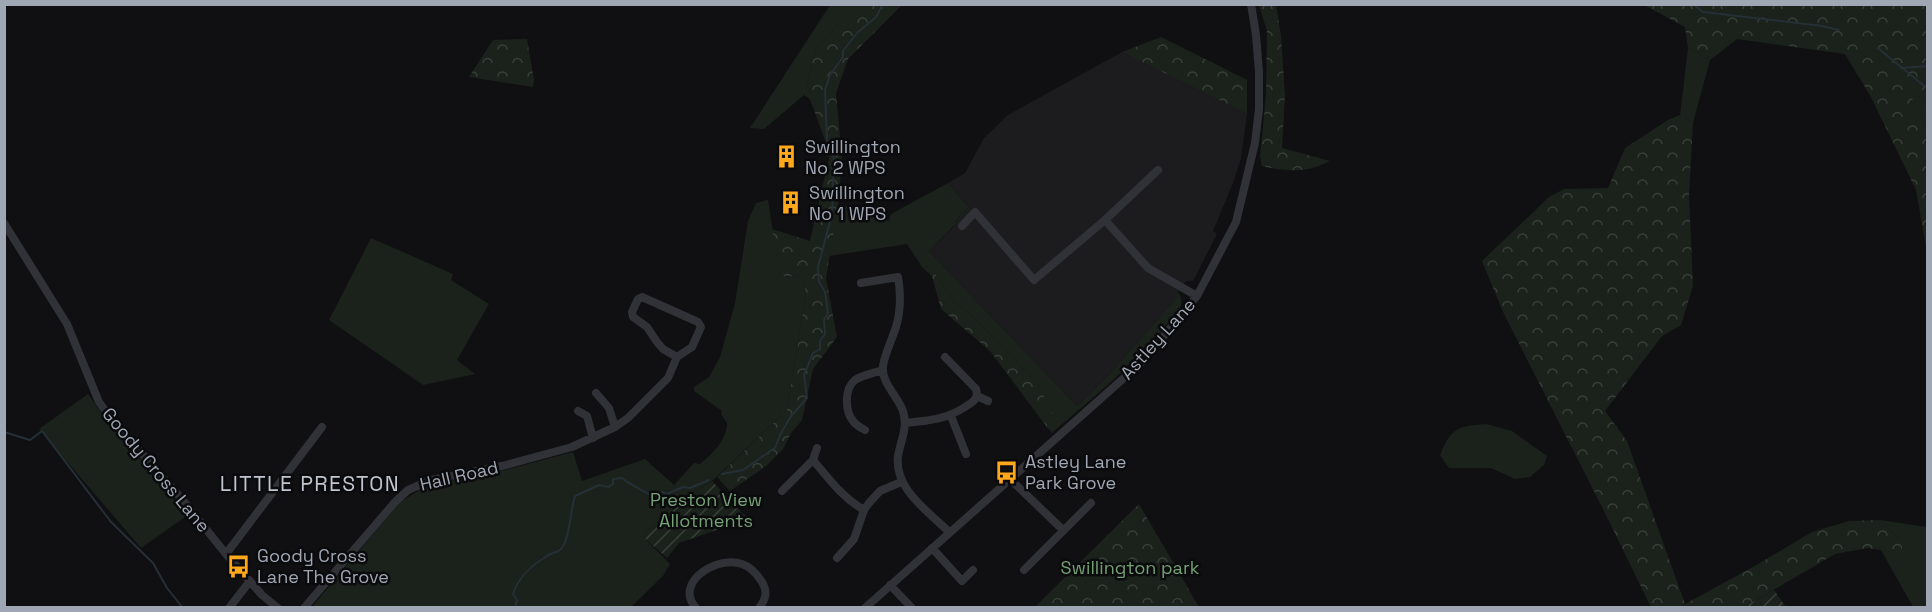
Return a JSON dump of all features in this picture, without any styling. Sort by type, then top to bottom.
[{"type":"street","name":"Astley Lane","points":[[865,608],[1142,362],[1197,296],[1236,222],[1255,143],[1259,109],[1259,72],[1251,4]]},
{"type":"street","points":[[962,226],[975,212],[1034,280],[1105,220],[1158,170]]},
{"type":"street","points":[[1105,220],[1148,268],[1197,296]]},
{"type":"street","name":"Goody Cross Lane","points":[[4,223],[67,324],[99,402],[185,502],[226,554],[262,595],[278,608]]},
{"type":"street","points":[[861,283],[901,277],[897,325],[883,370],[886,382],[898,401],[906,423],[898,454],[898,467],[902,482],[909,493],[949,532]]},
{"type":"street","points":[[642,297],[699,323],[700,329],[692,347],[677,357],[663,349],[647,327],[633,317],[632,312],[638,299],[642,297]]},
{"type":"street","name":"Hall Road","points":[[304,608],[395,502],[414,486],[431,480],[541,456],[593,438],[628,418],[668,378],[677,357]]},
{"type":"street","points":[[906,423],[951,416],[974,401],[977,396],[976,389],[945,357]]},
{"type":"street","points":[[865,430],[855,423],[850,415],[848,390],[856,380],[883,370]]},
{"type":"street","points":[[596,393],[609,408],[615,427]]},
{"type":"street","points":[[977,396],[988,401]]},
{"type":"street","points":[[578,411],[587,416],[593,438]]},
{"type":"street","points":[[951,416],[966,454]]},
{"type":"street","points":[[226,554],[322,428]]},
{"type":"street","points":[[782,492],[813,460],[817,448]]},
{"type":"street","points":[[813,460],[837,489],[864,510]]},
{"type":"street","points":[[1009,478],[1063,530]]},
{"type":"street","points":[[837,558],[854,539],[864,510],[879,492],[902,482]]},
{"type":"street","points":[[1024,570],[1091,503]]},
{"type":"street","points":[[932,548],[962,581],[973,570]]},
{"type":"street","points":[[696,608],[689,594],[693,581],[710,568],[731,562],[748,567],[762,582],[766,591],[759,608]]},
{"type":"street","points":[[229,608],[250,581]]},
{"type":"street","points":[[890,585],[912,608]]},
{"type":"shaded area","points":[[1122,52],[1247,114],[1241,158],[1213,231],[1217,234],[1193,281],[1186,281],[1176,294],[1178,296],[1108,376],[1077,406],[929,251],[956,225],[953,221],[969,207],[948,183],[965,173],[984,138],[1008,115]]},
{"type":"green space","points":[[830,5],[857,5],[816,47],[804,95],[764,129],[750,128]]},
{"type":"green space","points":[[857,5],[902,5],[848,59],[836,93],[842,160],[838,206],[826,278],[837,337],[813,369],[802,420],[791,433],[783,449],[766,466],[730,491],[717,477],[787,410],[806,293],[802,277],[780,276],[772,229],[810,241],[830,154],[810,99],[804,95],[816,47]]},
{"type":"green space","points":[[1259,5],[1276,5],[1281,36],[1285,95],[1282,148],[1330,161],[1313,168],[1296,170],[1262,166],[1260,156],[1266,96],[1267,31]]},
{"type":"green space","points":[[1644,5],[1927,5],[1927,102],[1906,86],[1927,128],[1927,253],[1916,190],[1871,97],[1845,54],[1737,39],[1710,60],[1688,48],[1685,27]]},
{"type":"green space","points":[[1161,37],[1247,80],[1247,114],[1122,52]]},
{"type":"green space","points":[[527,39],[534,80],[533,87],[469,77],[493,40]]},
{"type":"green space","points":[[1688,48],[1710,60],[1693,123],[1680,115]]},
{"type":"green space","points":[[1905,85],[1927,102],[1927,128]]},
{"type":"green space","points":[[1680,115],[1693,123],[1689,194],[1693,286],[1681,325],[1662,336],[1605,411],[1627,441],[1685,604],[1812,532],[1849,521],[1880,520],[1902,542],[1902,553],[1867,548],[1835,554],[1744,607],[1651,607],[1504,314],[1482,261],[1549,197],[1564,189],[1608,188],[1625,148],[1668,120]]},
{"type":"green space","points":[[948,183],[969,207],[954,221],[956,224],[929,251],[1077,406],[1108,376],[1177,297],[1176,294],[1178,292],[1181,296],[1178,312],[1141,353],[1052,433],[1047,427],[1052,413],[1037,383],[968,312],[954,302],[932,269],[927,266],[922,267],[907,244],[829,256],[838,206],[865,208],[877,212],[889,221],[891,214]]},
{"type":"green space","points":[[768,200],[780,276],[802,277],[806,293],[787,410],[713,480],[672,507],[643,537],[670,564],[663,576],[631,607],[311,608],[400,502],[434,484],[505,470],[573,452],[582,481],[645,459],[674,485],[694,463],[700,464],[705,460],[722,441],[727,423],[721,414],[722,411],[694,391],[694,387],[709,377],[720,357],[735,303],[748,221],[756,203]]},
{"type":"green space","points":[[371,238],[453,274],[451,280],[489,304],[457,360],[475,374],[423,385],[329,320]]},
{"type":"green space","points":[[927,266],[932,269],[954,302],[968,312],[1037,383],[1053,413],[1047,427],[990,351],[941,309],[932,276],[922,267]]},
{"type":"green space","points":[[88,394],[104,417],[188,515],[141,548],[39,429]]},
{"type":"green space","points":[[1486,424],[1512,431],[1547,456],[1544,465],[1530,477],[1515,479],[1491,468],[1449,468],[1440,455],[1452,434],[1462,428]]},
{"type":"green space","name":"Preston View Allotments","points":[[712,481],[748,519],[679,543],[667,558],[643,537],[672,507]]},
{"type":"green space","name":"Swillington park","points":[[1139,504],[1199,607],[1035,607]]},
{"type":"green space","points":[[1880,520],[1927,527],[1927,607],[1913,607],[1881,550],[1902,552],[1902,542]]},
{"type":"green space","points":[[1774,590],[1786,607],[1744,607]]},
{"type":"waterway","points":[[722,474],[743,470],[775,448],[791,416],[807,398],[804,375],[813,353],[820,349],[820,341],[825,334],[824,320],[828,313],[825,292],[819,282],[818,267],[832,214],[834,158],[827,141],[825,90],[830,75],[843,57],[843,51],[857,33],[876,17],[883,4]]},
{"type":"waterway","points":[[1693,4],[1703,12],[1839,30]]},
{"type":"waterway","points":[[1879,49],[1928,89]]},
{"type":"waterway","points":[[1901,68],[1928,66]]},
{"type":"waterway","points":[[4,432],[30,440],[42,431],[111,522],[153,563],[167,588],[183,608]]},
{"type":"waterway","points":[[515,608],[517,600],[513,594],[522,577],[536,563],[559,551],[563,546],[568,533],[575,496],[599,485],[609,487],[613,484],[613,479],[622,478],[652,496],[662,492],[667,494],[683,487],[690,488],[709,480]]},
{"type":"place","name":"Swillington No 2 WPS","points":[[787,157]]},
{"type":"place","name":"Swillington No 1 WPS","points":[[791,203]]},
{"type":"place","name":"Astley Lane Park Grove","points":[[1007,472]]},
{"type":"place","name":"Goody Cross Lane The Grove","points":[[239,566]]},
{"type":"district","name":"LITTLE PRESTON","points":[[310,484]]}]
